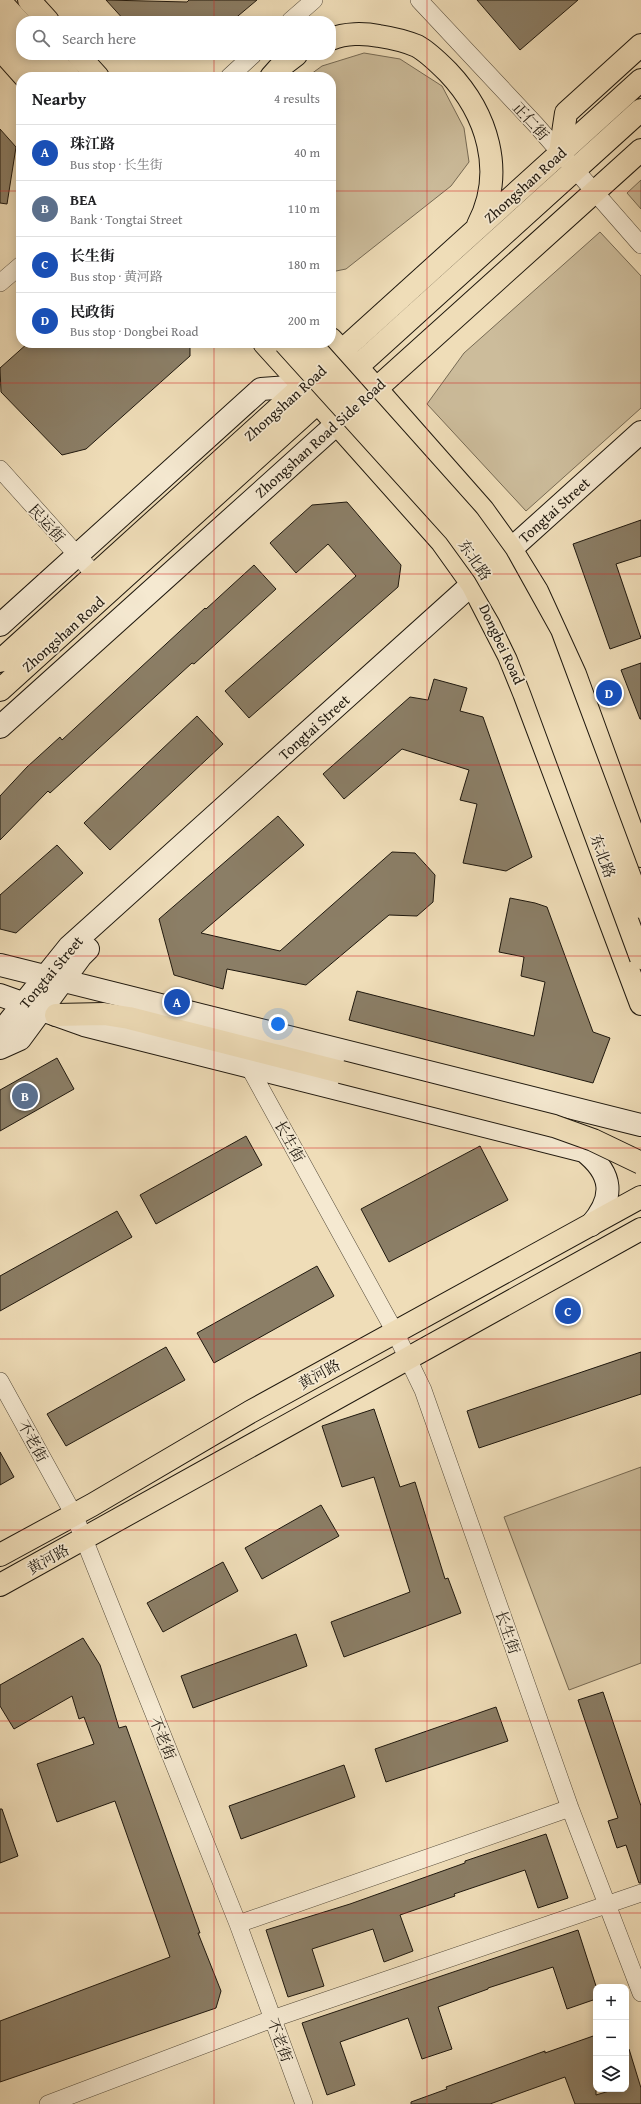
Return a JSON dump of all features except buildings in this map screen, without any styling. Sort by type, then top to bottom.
[{"type":"main road","points":[[29,0],[43,16]]},
{"type":"main road","points":[[0,1],[16,19]]},
{"type":"main road","points":[[0,28],[16,46]]},
{"type":"main road","points":[[336,38],[367,34],[394,38],[418,47],[440,63],[461,86],[482,124],[488,144],[492,166],[491,188],[486,208],[474,231]]},
{"type":"main road","points":[[560,153],[566,113],[641,45]]},
{"type":"main road","points":[[0,49],[21,72]]},
{"type":"main road","points":[[30,60],[40,72]]},
{"type":"main road","points":[[54,60],[64,72]]},
{"type":"main road","points":[[83,60],[93,72]]},
{"type":"main road","points":[[275,72],[289,60]]},
{"type":"main road","name":"Zhongshan Road","points":[[336,345],[474,231],[641,80]]},
{"type":"main road","name":"Zhongshan Road","points":[[0,690],[641,110]]},
{"type":"main road","name":"Zhongshan Road Side Road","points":[[0,727],[641,150]]},
{"type":"main road","points":[[336,345],[483,510],[515,555],[537,591],[575,674],[635,819],[641,856]]},
{"type":"main road","name":"Dongbei Road","points":[[269,348],[442,542],[476,591],[506,650],[521,685],[641,1004]]},
{"type":"main road","name":"东北路","points":[[290,348],[455,530],[484,571],[509,614],[527,651],[541,687],[641,958]]},
{"type":"main road","name":"东北路","points":[[314,348],[468,520],[500,566],[541,639],[641,907]]},
{"type":"main road","name":"Zhongshan Road","points":[[0,661],[303,386],[334,348]]},
{"type":"main road","points":[[0,625],[261,389],[303,386]]},
{"type":"main road","name":"Tongtai Street","points":[[0,1048],[20,1039],[41,1010],[69,947],[476,591],[641,432]]},
{"type":"main road","name":"Tongtai Street","points":[[515,555],[641,452]]},
{"type":"main road","points":[[0,965],[641,1125]]},
{"type":"main road","points":[[0,995],[84,1025],[584,1151],[597,1162],[605,1175],[608,1189],[607,1201],[602,1212],[591,1225]]},
{"type":"main road","points":[[41,1010],[104,1014],[129,1018],[554,1126],[594,1140],[641,1164]]},
{"type":"main road","name":"Tongtai Street","points":[[0,1034],[41,1010]]},
{"type":"main road","points":[[584,1151],[593,1113]]},
{"type":"main road","name":"黄河路","points":[[0,1555],[74,1515],[250,1412],[641,1198]]},
{"type":"main road","name":"黄河路","points":[[0,1586],[641,1229]]},
{"type":"main road","points":[[616,1242],[641,1239]]},
{"type":"street","points":[[296,16],[314,0]]},
{"type":"street","name":"正仁街","points":[[419,0],[560,153],[641,245]]},
{"type":"street","points":[[234,72],[248,60]]},
{"type":"street","points":[[0,284],[16,270]]},
{"type":"street","name":"民运街","points":[[0,470],[95,575]]},
{"type":"street","points":[[579,839],[635,819]]},
{"type":"street","name":"长生街","points":[[249,1066],[395,1332],[423,1390],[570,1808],[641,1993]]},
{"type":"street","name":"不老街","points":[[0,1381],[74,1515],[238,1924],[304,2104]]},
{"type":"street","points":[[238,1924],[570,1808]]},
{"type":"street","points":[[48,2104],[272,2019],[641,1893]]},
{"type":"shaded area","points":[[364,53],[400,59],[442,86],[464,128],[469,162],[451,186],[346,269],[336,271],[336,72],[314,72],[322,66]]},
{"type":"shaded area","points":[[641,180],[641,209],[627,193]]},
{"type":"shaded area","points":[[600,232],[641,276],[641,408],[526,511],[427,404],[464,353]]},
{"type":"shaded area","points":[[641,1467],[641,1663],[569,1690],[504,1517]]},
{"type":"place","name":"民政街","points":[[609,693]]},
{"type":"place","name":"珠江路","points":[[177,1002]]},
{"type":"place","name":"BEA","points":[[25,1096]]},
{"type":"place","name":"长生街","points":[[568,1311]]}]
